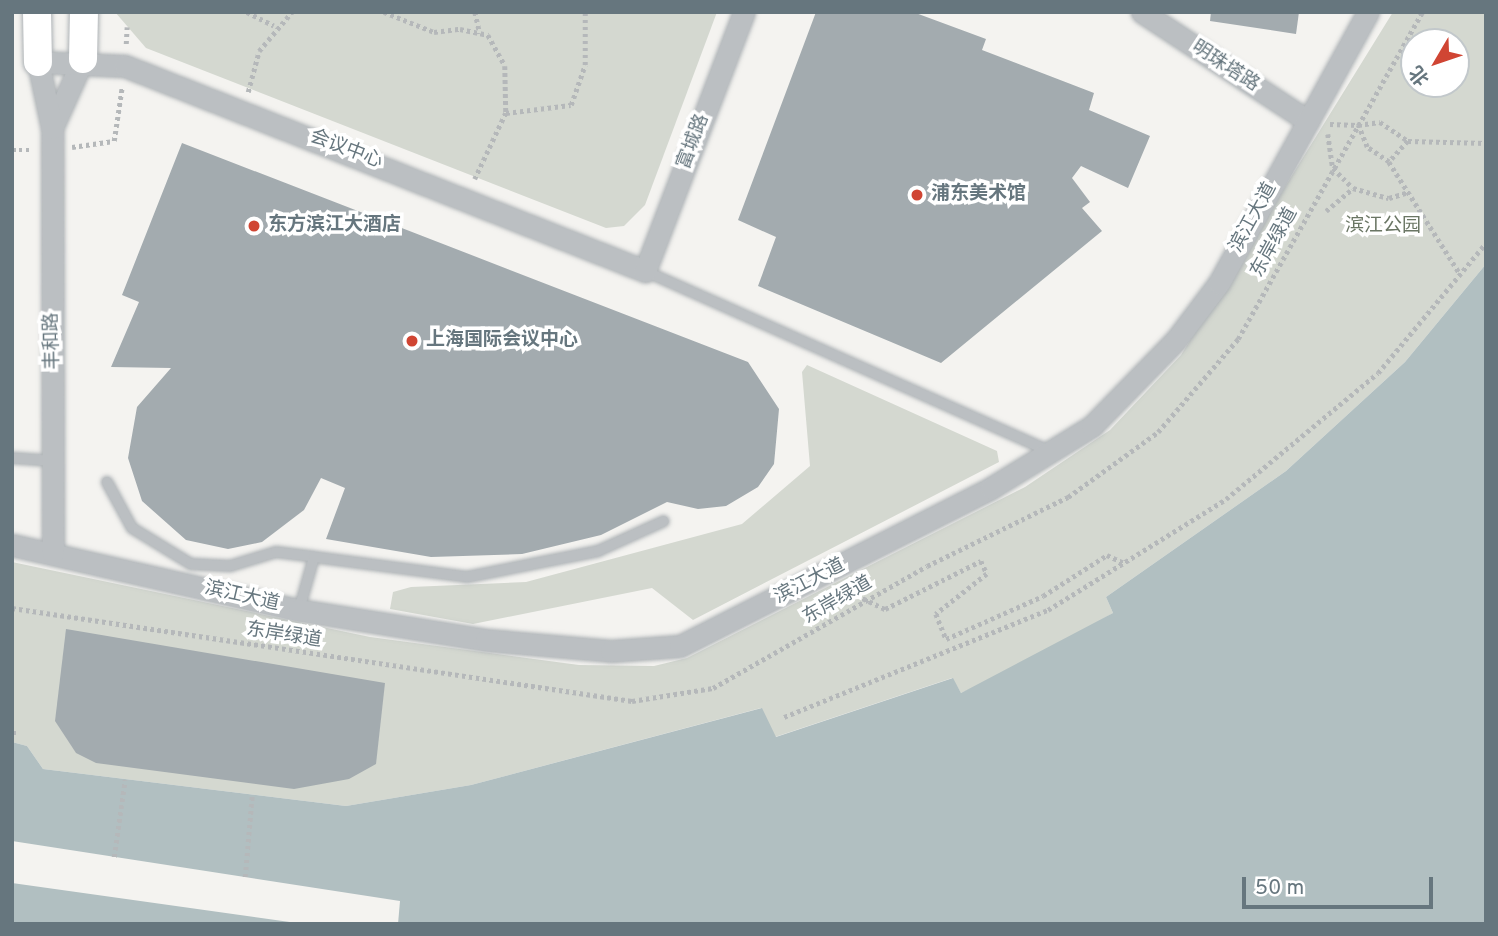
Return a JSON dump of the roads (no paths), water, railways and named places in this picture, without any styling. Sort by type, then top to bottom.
[{"type":"street","name":"丰和路","points":[[37,12],[38,62],[52,128],[55,461],[53,553]]},
{"type":"street","name":"丰和路","points":[[52,128],[83,59],[84,12]]},
{"type":"street","name":"富城路","points":[[645,271],[744,12]]},
{"type":"street","name":"明珠塔路","points":[[1142,12],[1318,123]]},
{"type":"street","name":"滨江大道","points":[[12,545],[299,610],[486,640],[651,652],[680,646],[817,579],[1054,454],[1119,401],[1198,313],[1318,123],[1368,12]]},
{"type":"street","name":"会议中心","points":[[38,62],[83,59],[125,66],[463,195],[645,271]]},
{"type":"lane","points":[[645,271],[1054,454]]},
{"type":"lane","points":[[12,458],[55,461]]},
{"type":"lane","points":[[107,482],[132,528],[191,564],[230,566],[276,552],[467,577],[598,551],[664,521]]},
{"type":"lane","points":[[299,610],[314,558]]},
{"type":"place","name":"浦东美术馆","points":[[917,195]]},
{"type":"place","name":"东方滨江大酒店","points":[[254,226]]},
{"type":"place","name":"上海国际会议中心","points":[[412,341]]},
{"type":"park label","name":"滨江公园","points":[[1383,227]]}]
